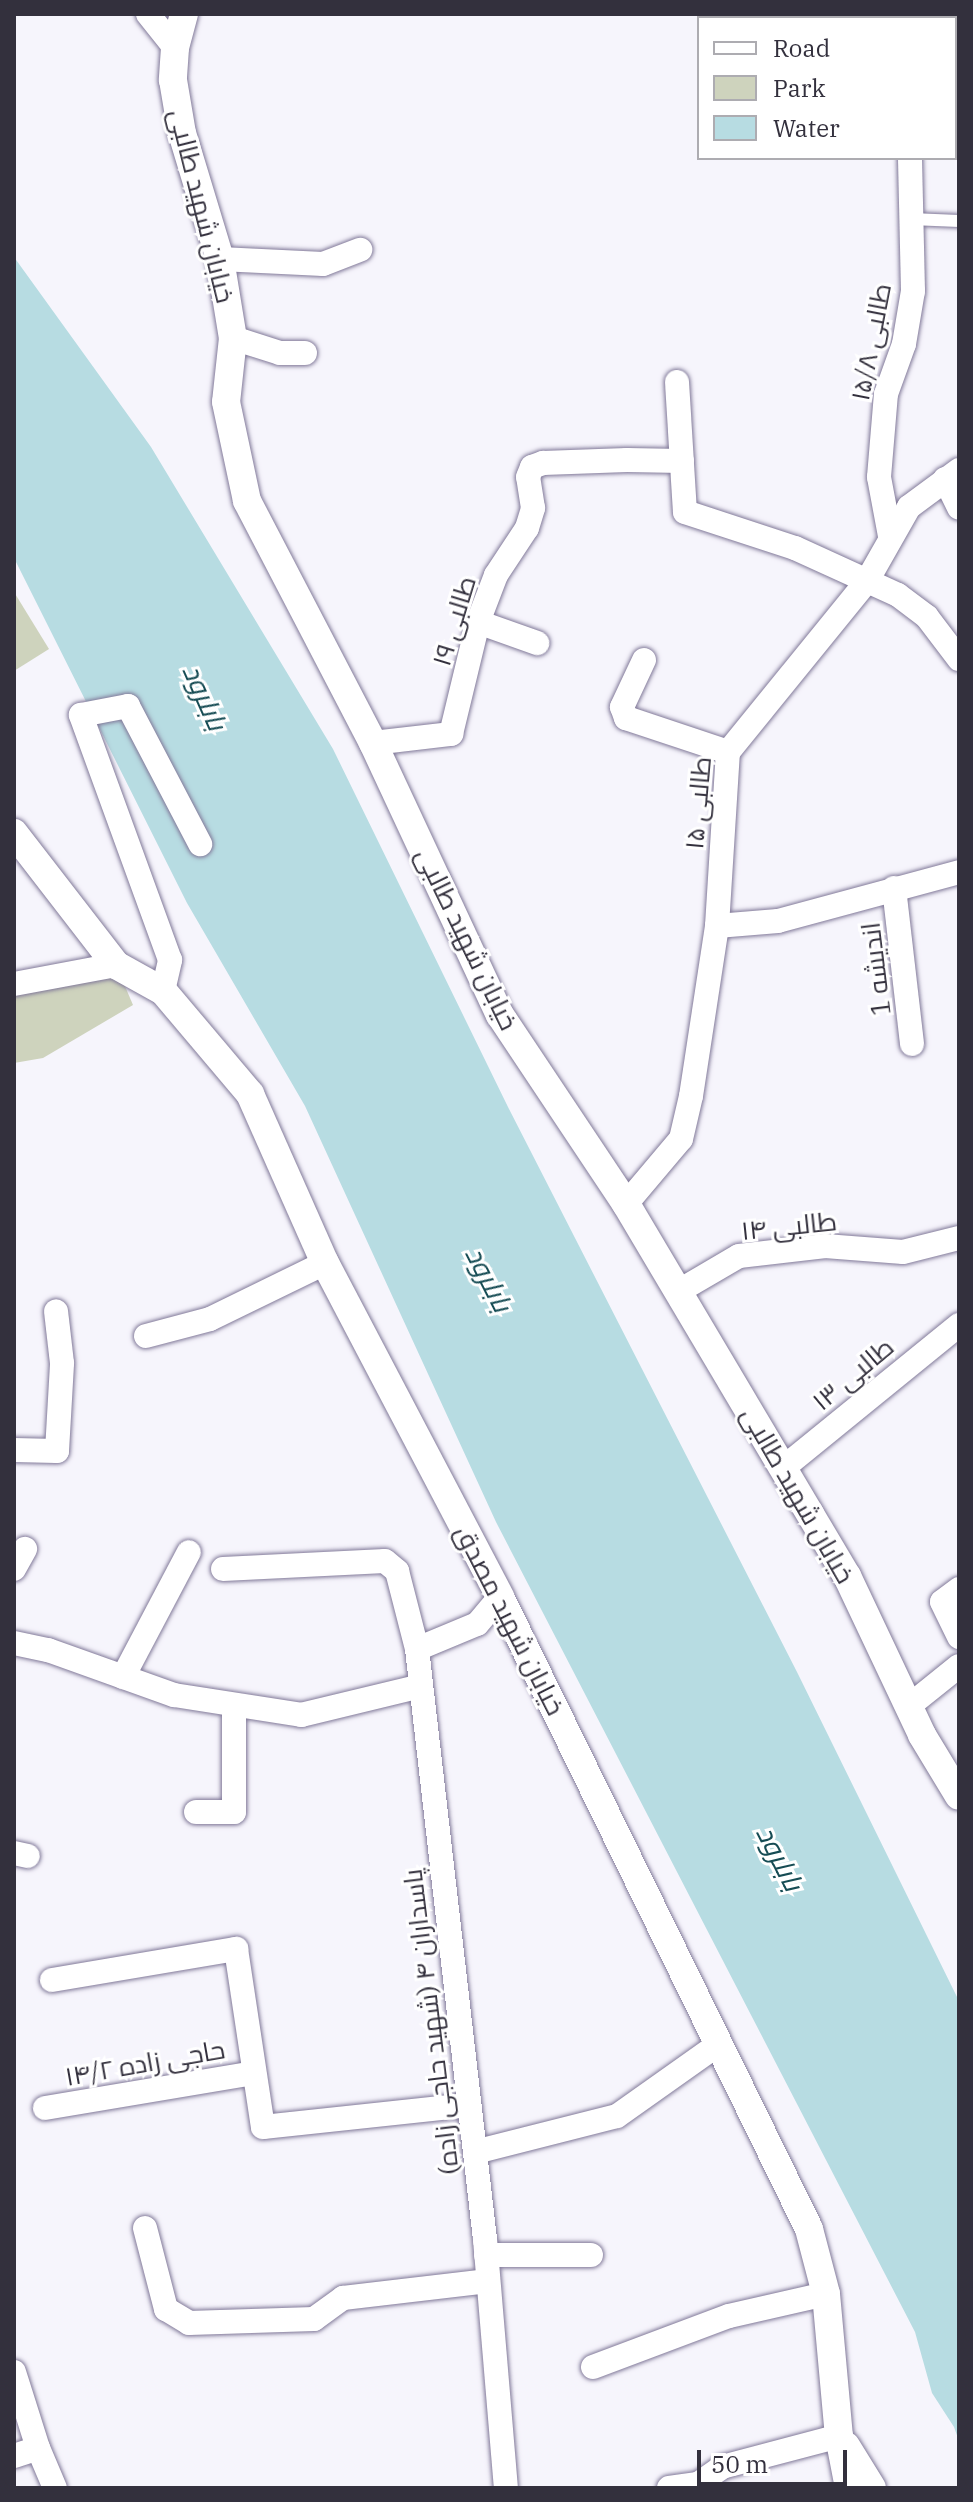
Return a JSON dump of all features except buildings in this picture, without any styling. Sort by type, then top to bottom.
[{"type":"street","points":[[148,14],[175,48]]},
{"type":"street","name":"خیابان شهید طالبی","points":[[184,14],[175,48],[173,80],[182,133],[220,259],[233,338],[226,402],[247,501],[373,743],[500,1015],[626,1204],[847,1576],[909,1706],[959,1796]]},
{"type":"street","name":"طالبی ۱۵/۸","points":[[890,536],[879,477],[886,394],[904,344],[913,291],[910,160]]},
{"type":"street","points":[[220,259],[323,264],[360,250]]},
{"type":"street","points":[[233,338],[280,353],[305,353]]},
{"type":"street","points":[[677,382],[685,512],[795,548],[898,595],[927,617],[959,659]]},
{"type":"street","name":"طالبی ۱۹","points":[[373,743],[451,734],[478,622],[496,575],[527,528],[533,508],[528,477],[532,467],[543,463],[682,461]]},
{"type":"street","points":[[952,474],[959,508]]},
{"type":"street","name":"طالبی ۱۵","points":[[626,1204],[681,1139],[691,1096],[717,926],[728,752],[867,581],[909,507],[952,474]]},
{"type":"street","points":[[478,622],[537,643]]},
{"type":"street","points":[[644,660],[622,707],[626,718],[728,752]]},
{"type":"street","points":[[163,991],[170,960],[81,715],[128,706],[200,844]]},
{"type":"street","name":"خیابان شهید مصدق","points":[[14,833],[116,965],[163,991],[250,1094],[325,1263],[500,1597],[809,2229],[826,2294],[839,2436],[849,2488]]},
{"type":"street","points":[[717,926],[778,921],[959,872]]},
{"type":"street","name":"اندیشه 1","points":[[894,888],[912,1044]]},
{"type":"street","points":[[14,984],[116,965]]},
{"type":"street","name":"طالبی ۱۴","points":[[679,1291],[739,1256],[825,1246],[903,1252],[959,1238]]},
{"type":"street","points":[[146,1336],[210,1319],[325,1263]]},
{"type":"street","points":[[14,1450],[57,1451],[62,1363],[56,1311]]},
{"type":"street","name":"طالبی ۱۳","points":[[783,1468],[959,1325]]},
{"type":"street","points":[[123,1677],[189,1552]]},
{"type":"street","name":"پاسداران ۴ (شهید حاجی زاده)","points":[[223,1569],[385,1561],[397,1571],[417,1649],[486,2255],[506,2488]]},
{"type":"street","points":[[959,1589],[942,1602],[959,1637]]},
{"type":"street","points":[[417,1649],[477,1624],[500,1597]]},
{"type":"street","points":[[14,1643],[48,1650],[174,1695],[301,1715],[421,1686]]},
{"type":"street","points":[[909,1706],[959,1666]]},
{"type":"street","points":[[196,1812],[234,1812],[234,1705]]},
{"type":"street","points":[[52,1980],[236,1949],[263,2127],[469,2105]]},
{"type":"street","points":[[475,2152],[617,2116],[720,2043]]},
{"type":"street","name":"حاجی زاده ۱۴/۲","points":[[45,2108],[254,2073]]},
{"type":"street","points":[[145,2228],[166,2309],[189,2323],[314,2319],[343,2298],[488,2281]]},
{"type":"street","points":[[486,2255],[591,2255]]},
{"type":"street","points":[[593,2367],[729,2316],[826,2294]]},
{"type":"street","points":[[14,2372],[38,2448],[55,2488]]},
{"type":"street","points":[[669,2488],[698,2486],[722,2467],[839,2436],[872,2488]]},
{"type":"street","points":[[14,2456],[38,2448]]},
{"type":"lane","points":[[911,219],[959,221]]},
{"type":"green space","points":[[14,592],[49,649],[14,671]]},
{"type":"green space","points":[[116,965],[133,1005],[43,1058],[14,1063],[14,986]]},
{"type":"water","name":"بابلرود","points":[[14,257],[151,447],[333,749],[508,1107],[797,1672],[959,2001],[959,2441],[954,2427],[932,2393],[915,2332],[496,1522],[305,1106],[187,903],[14,558]]}]
